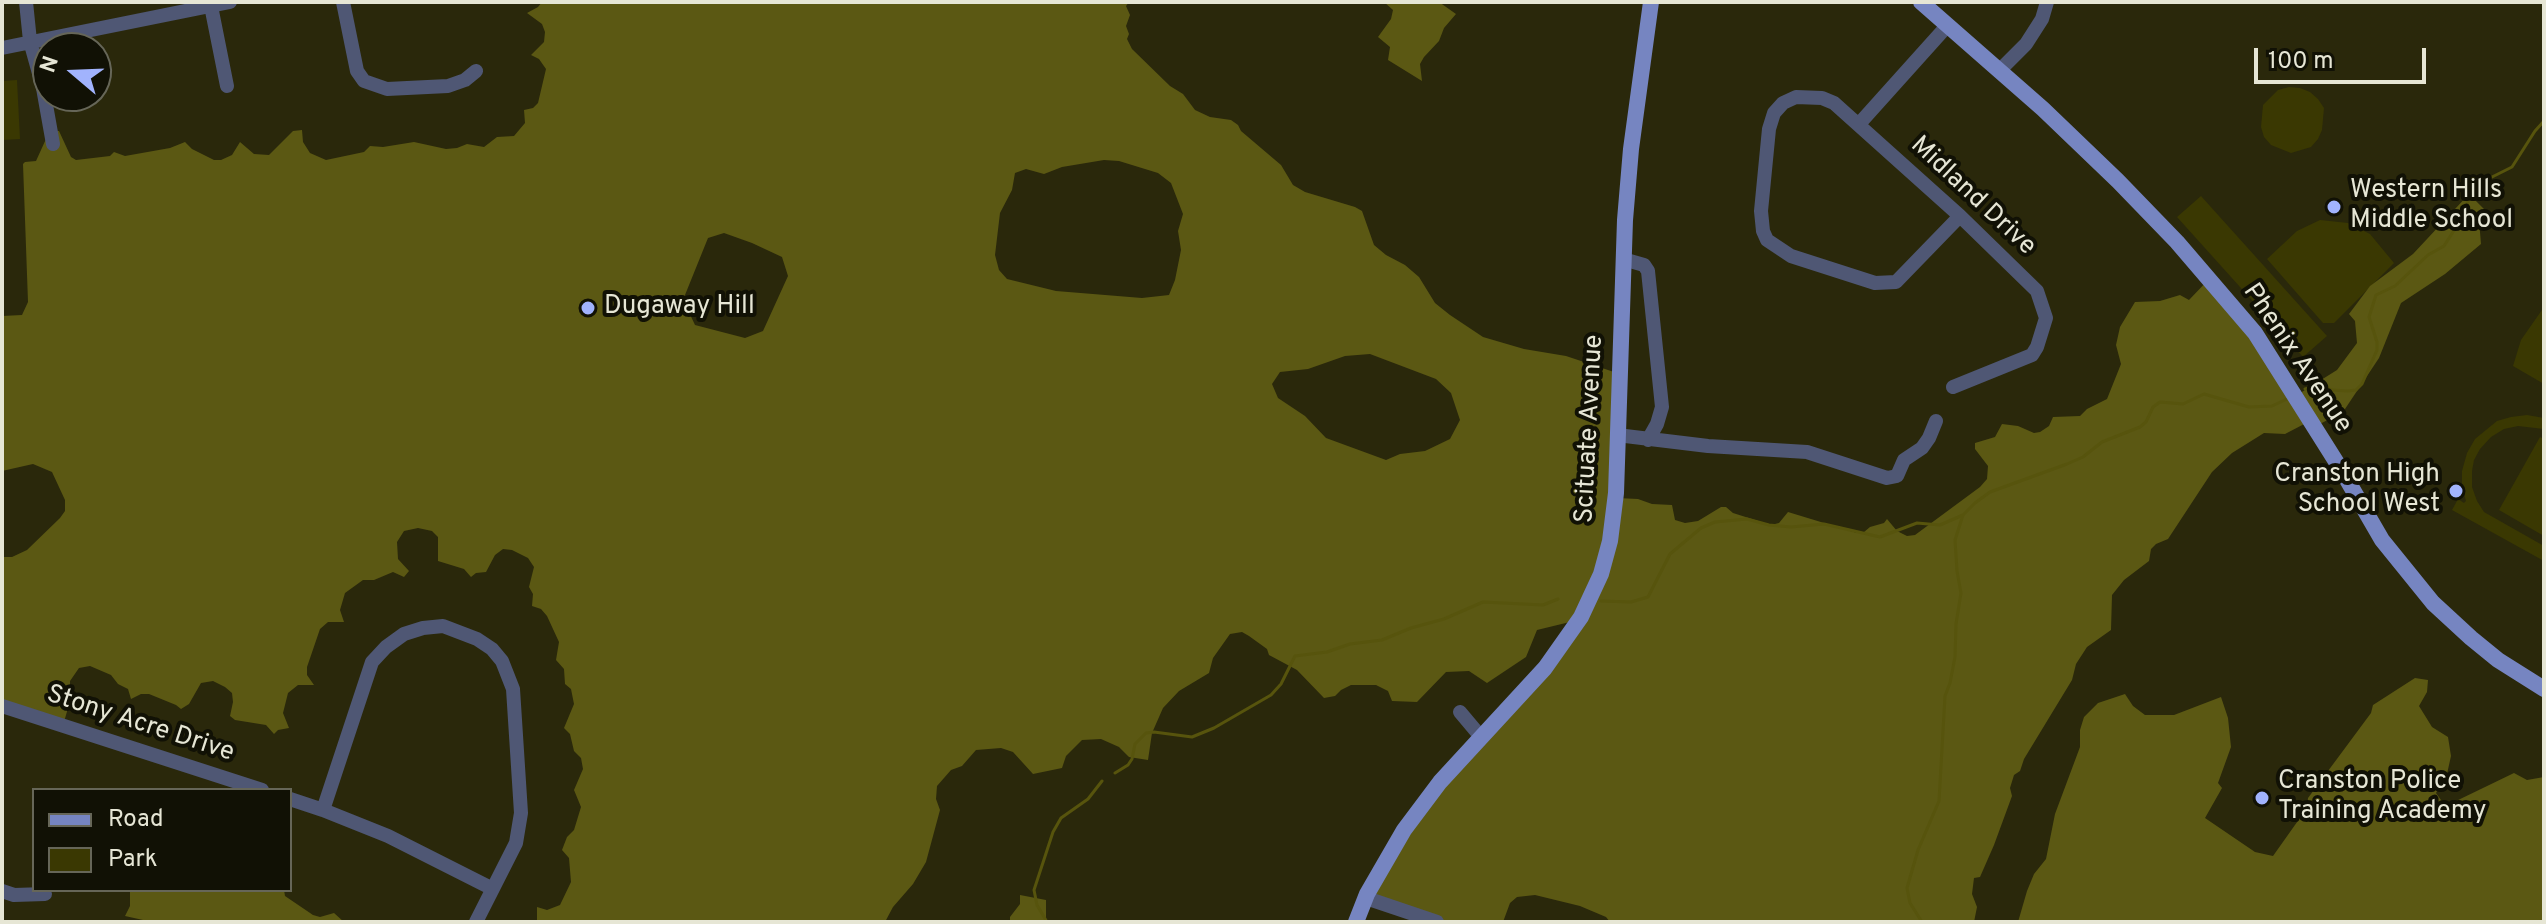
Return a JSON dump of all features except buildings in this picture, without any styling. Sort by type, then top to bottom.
[{"type":"main road","name":"Scituate Avenue","points":[[1356,922],[1385,860],[1410,822],[1440,782],[1551,660],[1581,617],[1595,589],[1607,552],[1616,493],[1623,259],[1631,149],[1651,2]]},
{"type":"main road","name":"Phenix Avenue","points":[[1921,2],[2118,181],[2226,297],[2255,333],[2382,540],[2433,603],[2498,660],[2544,689]]},
{"type":"street","points":[[26,2],[30,41],[43,88],[53,144]]},
{"type":"street","points":[[2,48],[230,2]]},
{"type":"street","points":[[343,2],[357,71],[364,81],[387,89],[448,86],[465,80],[476,71]]},
{"type":"street","points":[[1999,71],[2026,44],[2042,19],[2047,2]]},
{"type":"street","points":[[211,6],[227,86]]},
{"type":"street","points":[[1859,124],[1947,26]]},
{"type":"street","name":"Midland Drive","points":[[1953,387],[2032,355],[2046,318],[2037,291],[1960,216],[1834,103],[1822,98],[1796,97],[1778,106],[1769,129],[1761,211],[1767,240],[1791,256],[1875,283],[1896,282],[1960,216]]},
{"type":"street","points":[[1623,259],[1644,265],[1648,271],[1662,407],[1648,440]]},
{"type":"street","points":[[1617,435],[1807,452],[1887,478],[1897,476],[1904,460],[1922,448],[1936,421]]},
{"type":"street","points":[[323,810],[372,662],[386,647],[404,634],[443,626],[459,630],[492,649],[502,661],[513,689],[521,813],[516,843],[476,922]]},
{"type":"street","name":"Stony Acre Drive","points":[[2,706],[256,788]]},
{"type":"street","points":[[1460,712],[1481,737]]},
{"type":"street","points":[[292,800],[388,836],[491,888]]},
{"type":"street","points":[[2,891],[14,895],[45,894]]},
{"type":"street","points":[[1366,898],[1437,922]]},
{"type":"green space","points":[[17,80],[20,139],[2,140],[2,81]]},
{"type":"green space","points":[[2289,87],[2310,92],[2324,108],[2318,139],[2311,147],[2291,153],[2271,145],[2261,127],[2263,105],[2278,90]]},
{"type":"green space","points":[[2201,196],[2327,336],[2303,357],[2177,217]]},
{"type":"green space","points":[[2320,220],[2348,223],[2370,234],[2394,263],[2334,323],[2323,323],[2267,259],[2297,231]]},
{"type":"green space","points":[[2544,307],[2544,384],[2513,366],[2521,340]]},
{"type":"green space","points":[[2527,415],[2544,418],[2544,429],[2518,426],[2504,429],[2491,437],[2474,460],[2472,487],[2484,512],[2544,546],[2544,561],[2452,510],[2458,499],[2464,503],[2466,501],[2462,471],[2475,439],[2497,421]]},
{"type":"green space","points":[[2540,437],[2544,439],[2544,536],[2499,510]]},
{"type":"shaded area","points":[[542,2],[1129,2],[1126,6],[1130,15],[1126,26],[1132,49],[1170,86],[1183,94],[1195,110],[1210,117],[1231,120],[1238,125],[1281,165],[1293,185],[1362,211],[1374,245],[1419,277],[1435,303],[1450,315],[1483,337],[1524,349],[1566,356],[1617,373],[1617,498],[1672,505],[1675,520],[1685,523],[1698,521],[1726,507],[1733,513],[1771,525],[1779,523],[1788,512],[1857,533],[1887,519],[1897,531],[1907,536],[1915,535],[1987,479],[1988,466],[1975,449],[1975,443],[1995,437],[2002,424],[2040,432],[2049,426],[2053,417],[2080,416],[2107,399],[2121,364],[2116,345],[2120,327],[2135,302],[2160,301],[2180,295],[2189,300],[2210,278],[2297,395],[2337,370],[2357,343],[2355,321],[2349,314],[2370,286],[2413,254],[2469,194],[2484,209],[2479,220],[2481,244],[2445,274],[2401,303],[2379,358],[2343,412],[2316,426],[2310,421],[2285,434],[2264,433],[2232,453],[2212,472],[2168,539],[2151,549],[2149,561],[2124,580],[2112,595],[2111,630],[2087,647],[2076,664],[2072,680],[2024,759],[2020,771],[2014,775],[2010,788],[2012,796],[1994,845],[1980,877],[1974,878],[1972,894],[1977,907],[1974,922],[1610,922],[1606,917],[1580,906],[1535,895],[1517,897],[1510,903],[1503,922],[1436,922],[1366,897],[1400,834],[1574,621],[1537,630],[1526,657],[1487,683],[1469,671],[1446,672],[1417,702],[1392,701],[1388,691],[1376,685],[1351,685],[1335,696],[1324,698],[1297,670],[1269,655],[1267,649],[1249,636],[1242,632],[1230,634],[1213,658],[1209,673],[1179,691],[1163,708],[1152,733],[1148,760],[1129,757],[1119,747],[1101,739],[1082,740],[1066,756],[1062,768],[1033,774],[1013,752],[1001,748],[976,750],[962,766],[951,770],[937,786],[936,799],[940,810],[926,862],[885,922],[537,922],[537,907],[547,910],[560,905],[571,882],[569,858],[562,850],[567,837],[574,830],[581,807],[574,790],[583,769],[570,734],[564,728],[574,704],[571,689],[565,684],[564,669],[556,660],[559,642],[547,616],[541,609],[532,606],[533,594],[529,587],[534,567],[528,558],[512,550],[503,549],[495,555],[486,572],[471,577],[464,569],[438,561],[438,537],[432,531],[418,528],[404,531],[397,542],[398,559],[409,571],[404,577],[393,572],[374,580],[363,580],[345,593],[340,610],[344,622],[328,622],[320,629],[307,667],[307,675],[314,685],[298,685],[288,693],[283,713],[289,728],[274,734],[266,725],[235,720],[230,716],[232,693],[213,681],[201,683],[189,704],[181,709],[149,694],[131,699],[128,689],[118,684],[111,675],[90,666],[79,668],[70,681],[70,701],[64,722],[2,705],[2,557],[12,557],[27,550],[60,518],[65,511],[65,500],[52,472],[33,464],[2,471],[2,316],[22,315],[28,302],[23,164],[36,161],[46,139],[57,131],[71,157],[76,160],[110,156],[114,152],[125,156],[170,148],[185,142],[214,160],[232,155],[240,142],[254,154],[269,155],[293,131],[302,130],[303,142],[310,153],[326,160],[364,152],[370,146],[414,142],[446,149],[467,144],[484,147],[497,137],[514,136],[525,123],[524,110],[538,103],[546,69],[539,59],[531,55],[544,42],[545,32],[542,24],[527,13]],"holes":[[[1104,160],[1119,161],[1158,173],[1171,183],[1183,214],[1178,231],[1181,250],[1169,295],[1142,298],[1056,291],[1007,279],[999,270],[995,255],[1000,213],[1012,190],[1015,173],[1026,169],[1044,174],[1062,167]],[[724,233],[782,257],[788,276],[763,331],[745,338],[695,325],[685,295],[708,238]],[[1370,354],[1436,379],[1451,393],[1460,420],[1450,439],[1425,451],[1400,454],[1386,460],[1326,438],[1305,416],[1278,398],[1272,384],[1280,372],[1308,369],[1345,356]]]},
{"type":"shaded area","points":[[1384,2],[1439,2],[1456,14],[1420,64],[1422,81],[1388,60],[1390,47],[1378,37],[1391,19],[1393,10]]},
{"type":"shaded area","points":[[2415,678],[2428,680],[2427,692],[2419,706],[2432,727],[2448,737],[2451,756],[2447,774],[2436,793],[2441,800],[2454,802],[2514,773],[2527,780],[2544,777],[2544,922],[2018,922],[2034,874],[2046,859],[2055,814],[2080,747],[2084,717],[2098,703],[2125,694],[2133,706],[2145,715],[2174,715],[2221,697],[2228,718],[2231,747],[2218,783],[2222,788],[2205,818],[2255,852],[2273,856],[2307,808],[2308,798],[2371,713],[2373,705]]},
{"type":"shaded area","points":[[130,892],[284,892],[285,896],[313,915],[320,917],[334,913],[344,922],[152,922],[125,916],[130,906]]},
{"type":"shaded area","points":[[1020,895],[1046,900],[1046,922],[1010,922],[1010,917],[1020,904]]},
{"type":"waterway","points":[[2305,389],[2321,385],[2332,390],[2348,391],[2356,390],[2362,384],[2377,350],[2369,317],[2376,295],[2395,286],[2428,255],[2444,246],[2471,197],[2486,180],[2512,167],[2544,121]]},
{"type":"waterway","points":[[1922,922],[1910,903],[1907,888],[1918,850],[1939,801],[1945,696],[1955,657],[1961,593],[1955,540],[1963,515],[1990,492],[2067,464],[2083,457],[2102,442],[2140,427],[2160,402],[2183,404],[2204,394],[2249,407],[2272,406],[2287,399]]},
{"type":"waterway","points":[[1601,601],[1631,602],[1648,597],[1670,554],[1701,528],[1715,522],[1747,519],[1791,527],[1824,524],[1880,537],[1917,523],[1940,525],[1963,515]]},
{"type":"waterway","points":[[1115,773],[1128,765],[1135,744],[1146,733],[1192,737],[1271,695],[1281,684],[1295,656],[1382,640],[1483,602],[1543,605],[1558,599]]},
{"type":"waterway","points":[[1047,922],[1037,905],[1034,890],[1053,832],[1061,818],[1088,799],[1102,781]]},
{"type":"place","name":"Western Hills Middle School","points":[[2334,207]]},
{"type":"place","name":"Dugaway Hill","points":[[588,308]]},
{"type":"place","name":"Cranston High School West","points":[[2456,491]]},
{"type":"place","name":"Cranston Police Training Academy","points":[[2262,798]]}]
